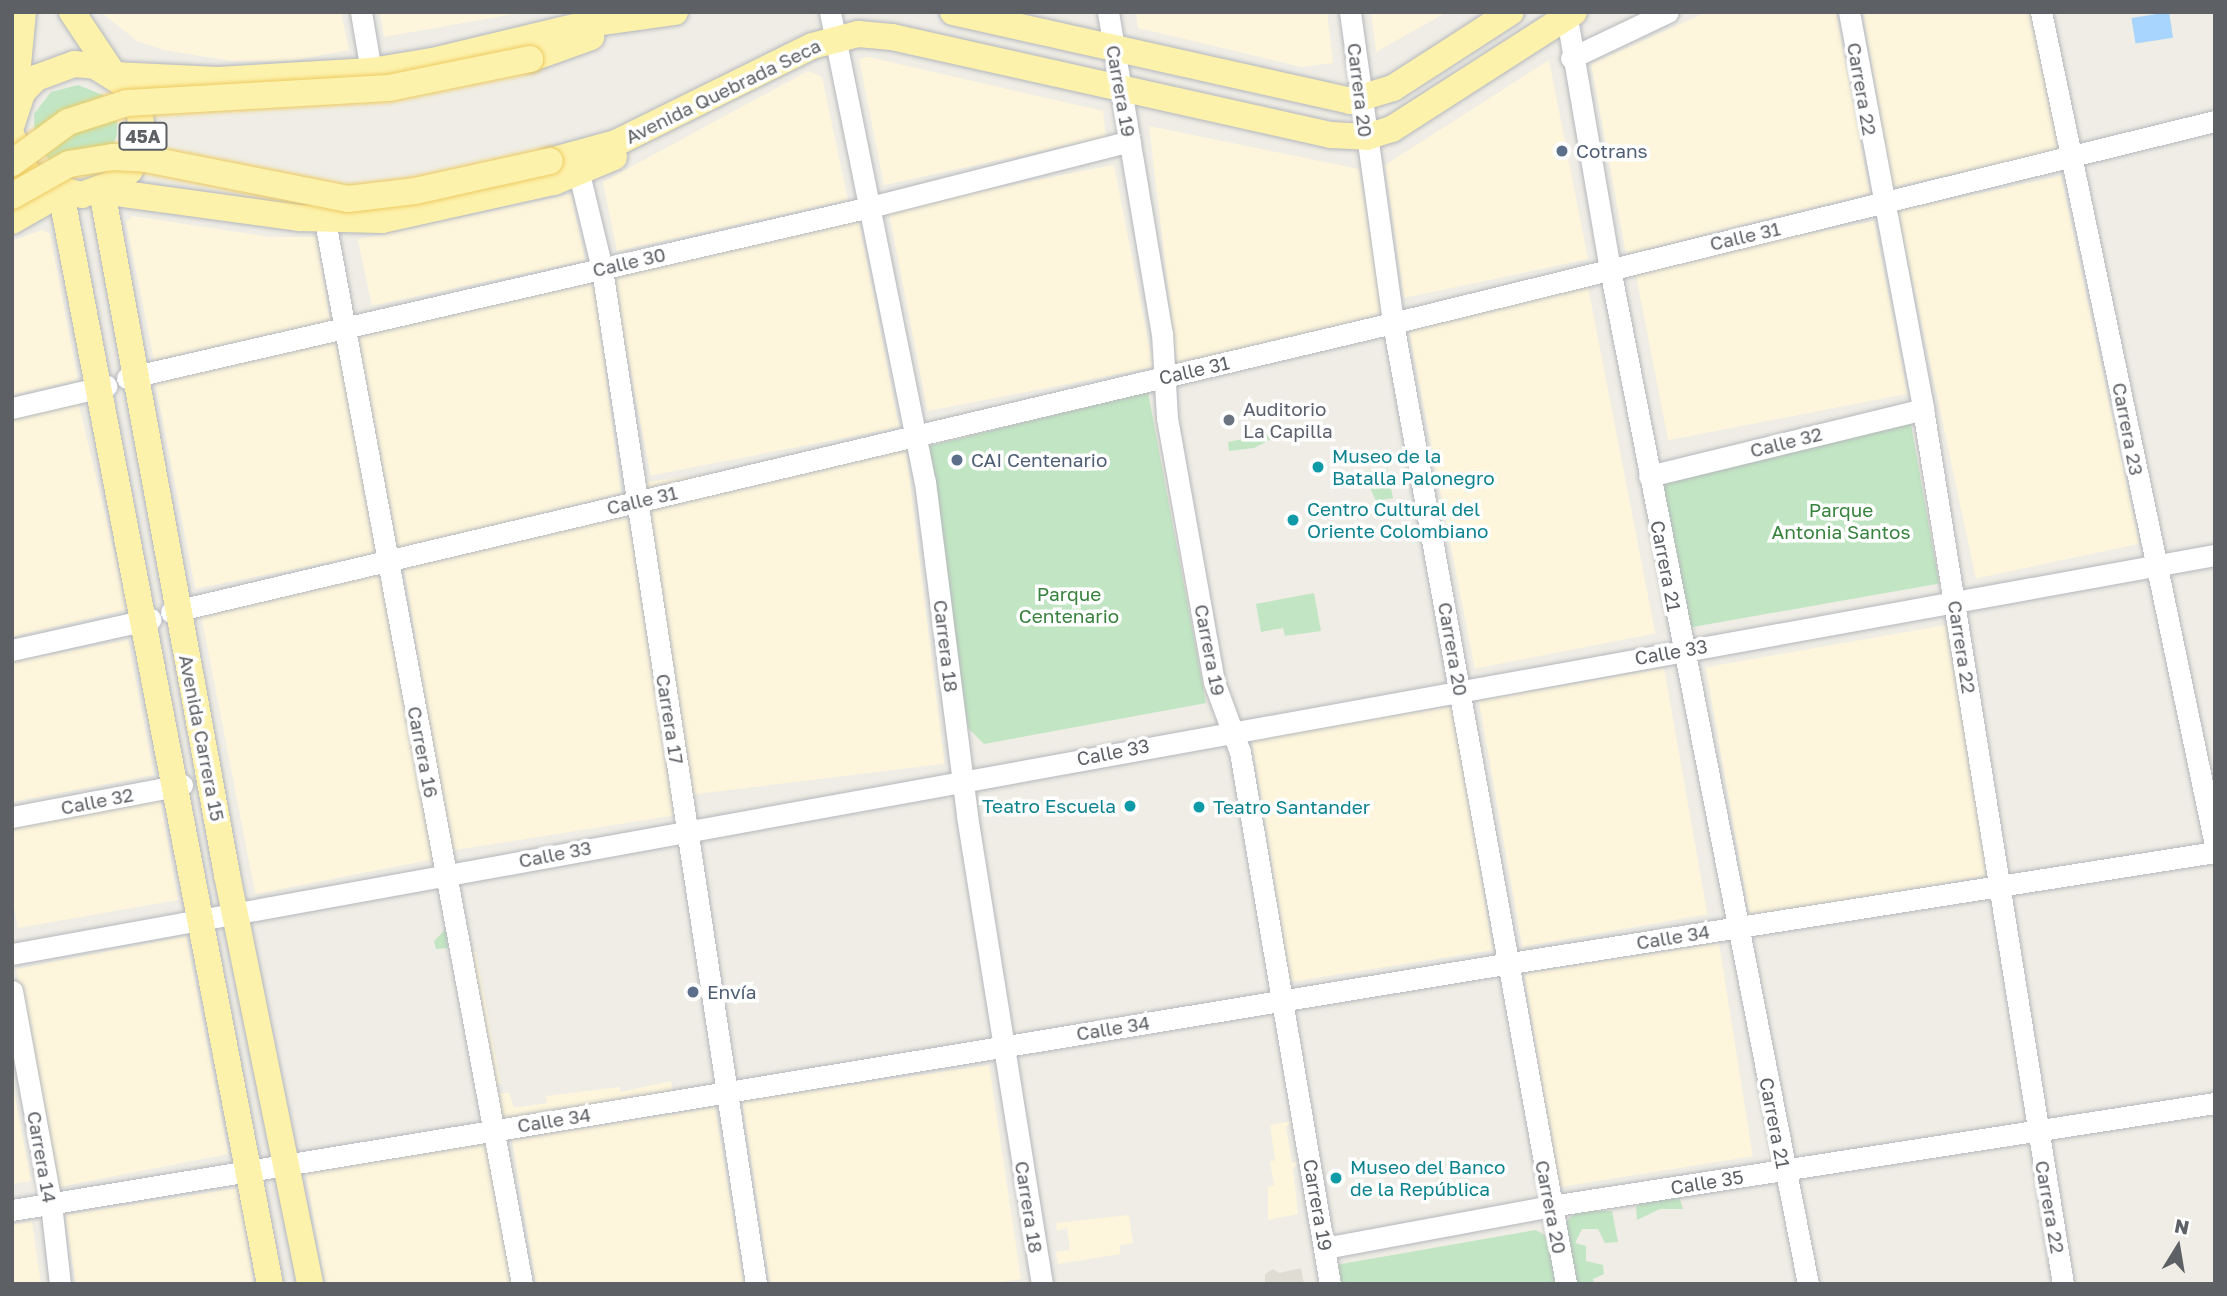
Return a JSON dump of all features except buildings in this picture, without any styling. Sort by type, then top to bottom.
[{"type":"main road","points":[[23,12],[16,46],[13,125],[26,171],[61,193]]},
{"type":"main road","name":"45A","points":[[72,12],[114,75],[138,102],[143,138],[130,170],[102,191]]},
{"type":"main road","points":[[13,125],[22,93],[54,68],[95,66],[114,75],[218,80],[371,71],[433,61],[578,19],[675,12]]},
{"type":"main road","points":[[12,163],[68,122],[127,103],[364,91],[465,76],[530,59],[605,31],[684,12]]},
{"type":"main road","points":[[953,12],[1331,99],[1361,100],[1393,88],[1511,12]]},
{"type":"main road","name":"Avenida Quebrada Seca","points":[[568,163],[612,158],[678,113],[833,25],[1339,136],[1367,138],[1392,129],[1569,14]]},
{"type":"main road","points":[[12,196],[69,164],[113,157],[146,159],[348,199],[415,191],[568,163]]},
{"type":"main road","points":[[12,221],[61,193],[102,191],[325,221],[405,216],[568,163]]},
{"type":"main road","name":"Avenida Carrera 15","points":[[102,191],[131,377],[161,616],[178,785],[270,1284]]},
{"type":"main road","name":"Avenida Carrera 15","points":[[61,193],[102,387],[235,914],[310,1284]]},
{"type":"street","points":[[360,12],[371,71]]},
{"type":"street","name":"Carrera 19","points":[[1108,12],[1163,333],[1167,418],[1214,682],[1233,730],[1331,1284]]},
{"type":"street","name":"Carrera 20","points":[[1350,12],[1393,323],[1511,962],[1566,1284]]},
{"type":"street","points":[[1571,58],[1668,12]]},
{"type":"street","name":"Carrera 22","points":[[1849,12],[1882,204],[1923,409],[2063,1284]]},
{"type":"street","name":"Carrera 23","points":[[2041,12],[2215,845]]},
{"type":"street","name":"Carrera 21","points":[[1569,14],[1571,58],[1609,269],[1808,1284]]},
{"type":"street","name":"Carrera 18","points":[[833,25],[916,435],[962,780],[1041,1284]]},
{"type":"street","name":"Calle 31","points":[[12,650],[1393,323],[2215,121]]},
{"type":"street","name":"Calle 30","points":[[131,377],[870,207],[1130,141]]},
{"type":"street","name":"Carrera 17","points":[[568,163],[602,269],[756,1284]]},
{"type":"street","name":"Carrera 16","points":[[325,221],[523,1284]]},
{"type":"street","points":[[12,408],[102,387]]},
{"type":"street","name":"Calle 32","points":[[1649,476],[1923,409]]},
{"type":"street","name":"Calle 33","points":[[12,954],[1233,730],[2215,555]]},
{"type":"street","name":"Calle 32","points":[[12,817],[178,785]]},
{"type":"street","name":"Calle 34","points":[[12,1210],[1511,962],[2215,852]]},
{"type":"street","name":"Carrera 14","points":[[12,991],[51,1204],[60,1284]]},
{"type":"street","name":"Calle 35","points":[[1325,1248],[1551,1206],[2215,1104]]},
{"type":"shaded area","points":[[101,12],[341,12],[349,50],[290,61],[231,61],[164,50],[137,41]]},
{"type":"shaded area","points":[[380,12],[526,12],[384,37]]},
{"type":"shaded area","points":[[1136,12],[1327,12],[1333,63],[1302,67],[1138,28]]},
{"type":"shaded area","points":[[1371,12],[1447,12],[1376,52]]},
{"type":"shaded area","points":[[1707,12],[1836,12],[1870,193],[1626,254],[1591,64]]},
{"type":"shaded area","points":[[1863,12],[2033,12],[2064,150],[1892,187]]},
{"type":"shaded area","points":[[869,57],[1103,111],[1106,137],[884,185],[859,59]]},
{"type":"shaded area","points":[[1549,60],[1588,259],[1404,298],[1385,165]]},
{"type":"shaded area","points":[[808,71],[822,77],[848,200],[617,251],[603,182]]},
{"type":"shaded area","points":[[1149,126],[1359,169],[1383,314],[1177,364]]},
{"type":"shaded area","points":[[1114,165],[1153,367],[928,411],[888,209]]},
{"type":"shaded area","points":[[2061,176],[2139,544],[1976,579],[1898,211]]},
{"type":"shaded area","points":[[571,194],[585,261],[372,306],[358,239]]},
{"type":"shaded area","points":[[132,216],[270,237],[317,237],[330,321],[154,360],[126,222]]},
{"type":"shaded area","points":[[859,221],[899,427],[651,475],[611,269]]},
{"type":"shaded area","points":[[1874,221],[1908,394],[1668,440],[1634,268]]},
{"type":"shaded area","points":[[42,230],[50,234],[78,380],[12,395],[12,241]]},
{"type":"shaded area","points":[[594,282],[621,493],[398,550],[358,337]]},
{"type":"shaded area","points":[[1588,287],[1655,634],[1475,669],[1407,322]]},
{"type":"shaded area","points":[[336,338],[378,553],[195,588],[153,373]]},
{"type":"shaded area","points":[[78,402],[128,609],[12,637],[12,418]]},
{"type":"shaded area","points":[[906,450],[945,764],[684,796],[646,482]]},
{"type":"shaded area","points":[[628,517],[675,815],[449,851],[402,553]]},
{"type":"shaded area","points":[[381,571],[437,859],[255,894],[199,606]]},
{"type":"shaded area","points":[[1946,625],[1990,875],[1750,918],[1706,667]]},
{"type":"shaded area","points":[[128,640],[154,775],[12,802],[12,662]]},
{"type":"shaded area","points":[[1664,668],[1707,914],[1522,947],[1479,701]]},
{"type":"shaded area","points":[[1454,706],[1493,950],[1290,982],[1252,738]]},
{"type":"shaded area","points":[[160,799],[178,900],[18,928],[12,896],[12,825]]},
{"type":"shaded area","points":[[186,936],[228,1154],[59,1187],[16,969]]},
{"type":"shaded area","points":[[1719,943],[1753,1156],[1558,1187],[1524,974]]},
{"type":"shaded area","points":[[476,952],[501,1083],[497,1084],[499,1093],[509,1093],[514,1108],[547,1103],[546,1096],[619,1087],[621,1092],[671,1081],[673,1094],[505,1119],[497,1106],[465,953]]},
{"type":"shaded area","points":[[989,1065],[1021,1279],[987,1284],[770,1284],[742,1101]]},
{"type":"shaded area","points":[[12,1081],[31,1181],[12,1184]]},
{"type":"shaded area","points":[[715,1107],[744,1284],[536,1284],[512,1140]]},
{"type":"shaded area","points":[[1293,1121],[1286,1127],[1292,1163],[1301,1161],[1293,1168],[1298,1214],[1268,1220],[1268,1187],[1274,1185],[1270,1162],[1275,1160],[1270,1125]]},
{"type":"shaded area","points":[[489,1140],[513,1284],[325,1284],[305,1169]]},
{"type":"shaded area","points":[[239,1188],[254,1284],[76,1284],[65,1215]]},
{"type":"shaded area","points":[[1129,1215],[1133,1243],[1120,1245],[1120,1254],[1058,1264],[1056,1252],[1070,1250],[1067,1228],[1057,1231],[1056,1223]]},
{"type":"shaded area","points":[[32,1222],[41,1284],[12,1284],[12,1224]]},
{"type":"shaded area","points":[[1301,1268],[1304,1284],[1248,1284],[1265,1282],[1265,1274],[1273,1269],[1279,1273]]},
{"type":"green space","points":[[78,85],[103,95],[117,120],[113,147],[52,163],[35,142],[34,114],[51,92]]},
{"type":"green space","name":"Parque Centenario","points":[[1148,392],[1206,703],[984,744],[968,728],[929,446]]},
{"type":"green space","name":"Parque Antonia Santos","points":[[1911,424],[1939,584],[1684,629],[1656,469]]},
{"type":"green space","points":[[1273,433],[1274,438],[1254,448],[1229,451],[1228,442]]},
{"type":"green space","points":[[1387,468],[1393,498],[1376,501],[1363,472]]},
{"type":"green space","points":[[1314,593],[1321,631],[1285,636],[1283,628],[1261,632],[1256,604]]},
{"type":"green space","points":[[446,929],[448,948],[436,949],[434,941]]},
{"type":"green space","points":[[1679,1196],[1683,1209],[1660,1209],[1637,1220],[1636,1207],[1644,1201]]},
{"type":"green space","points":[[1578,1211],[1612,1211],[1618,1242],[1605,1243],[1598,1229],[1582,1229],[1575,1243],[1586,1246],[1586,1261],[1603,1265],[1604,1274],[1593,1279],[1594,1284],[1574,1284],[1559,1227]]},
{"type":"green space","points":[[1536,1230],[1548,1237],[1556,1284],[1339,1284],[1335,1265]]},
{"type":"water","points":[[2169,12],[2173,38],[2136,44],[2131,18]]},
{"type":"place","name":"Cotrans","points":[[1562,151]]},
{"type":"place","name":"Auditorio La Capilla","points":[[1229,420]]},
{"type":"place","name":"CAI Centenario","points":[[957,460]]},
{"type":"place","name":"Museo de la Batalla Palonegro","points":[[1318,467]]},
{"type":"place","name":"Centro Cultural del Oriente Colombiano","points":[[1293,520]]},
{"type":"place","name":"Teatro Escuela","points":[[1130,806]]},
{"type":"place","name":"Teatro Santander","points":[[1199,807]]},
{"type":"place","name":"Envía","points":[[693,992]]},
{"type":"place","name":"Museo del Banco de la República","points":[[1336,1178]]}]
